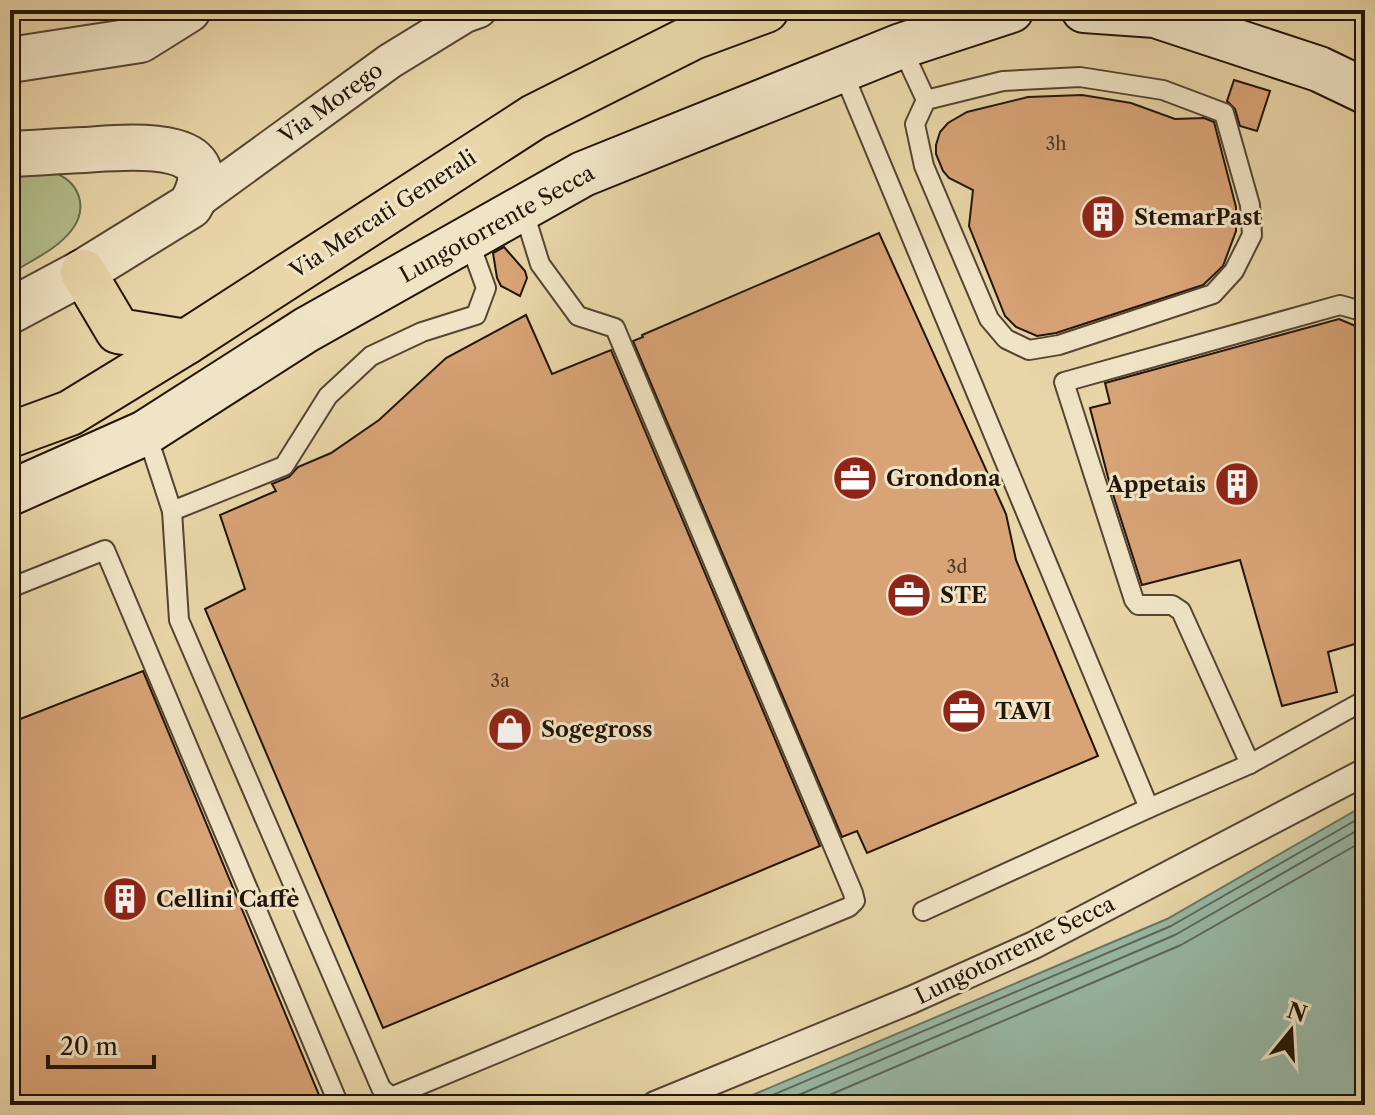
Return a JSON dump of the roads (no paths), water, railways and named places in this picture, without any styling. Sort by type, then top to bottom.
[{"type":"main road","name":"Via Mercati Generali","points":[[10,435],[82,405],[186,342],[534,117],[693,37],[766,10]]},
{"type":"main road","name":"Lungotorrente Secca","points":[[10,493],[145,433],[306,330],[583,174],[901,46],[1011,10]]},
{"type":"main road","points":[[1084,10],[1155,15],[1319,69],[1365,91]]},
{"type":"main road","points":[[10,60],[140,40],[180,13]]},
{"type":"main road","points":[[10,154],[161,147],[177,152],[197,168],[199,191],[190,206]]},
{"type":"main road","name":"Via Morego","points":[[10,311],[83,272],[190,206]]},
{"type":"main road","points":[[83,272],[118,331]]},
{"type":"main road","points":[[118,331],[186,342]]},
{"type":"main road","points":[[82,405],[118,331]]},
{"type":"street","name":"Via Morego","points":[[190,206],[390,61],[465,15],[479,10]]},
{"type":"street","name":"Lungotorrente Secca","points":[[655,1105],[911,1000],[1034,945],[1365,772]]},
{"type":"lane","points":[[901,46],[926,100],[915,124],[924,166],[989,319],[1006,339],[1029,350],[1059,345],[1213,294],[1234,271],[1252,235],[1250,205],[1224,113],[1163,90],[1080,77],[1003,81],[926,100]]},
{"type":"lane","points":[[842,70],[1149,808]]},
{"type":"lane","points":[[153,453],[172,511],[179,620],[381,1088],[391,1097],[849,907],[855,901],[853,893],[615,328],[578,316],[540,264],[527,222]]},
{"type":"lane","points":[[172,511],[284,466],[328,396],[371,356],[422,332],[476,315],[486,288],[473,252]]},
{"type":"lane","points":[[1250,764],[1181,611],[1172,605],[1138,605],[1134,600],[1064,382],[1340,305],[1365,312]]},
{"type":"lane","points":[[10,588],[105,550],[339,1105]]},
{"type":"lane","points":[[923,911],[1250,764],[1365,700]]},
{"type":"water","points":[[1365,805],[1365,1105],[729,1105],[1167,919]]},
{"type":"place","name":"StemarPast","points":[[1103,217]]},
{"type":"place","name":"Grondona","points":[[855,478]]},
{"type":"place","name":"Appetais","points":[[1237,484]]},
{"type":"place","name":"STE","points":[[909,595]]},
{"type":"place","name":"TAVI","points":[[964,711]]},
{"type":"place","name":"Sogegross","points":[[510,729]]},
{"type":"place","name":"Cellini Caffè","points":[[125,899]]}]
